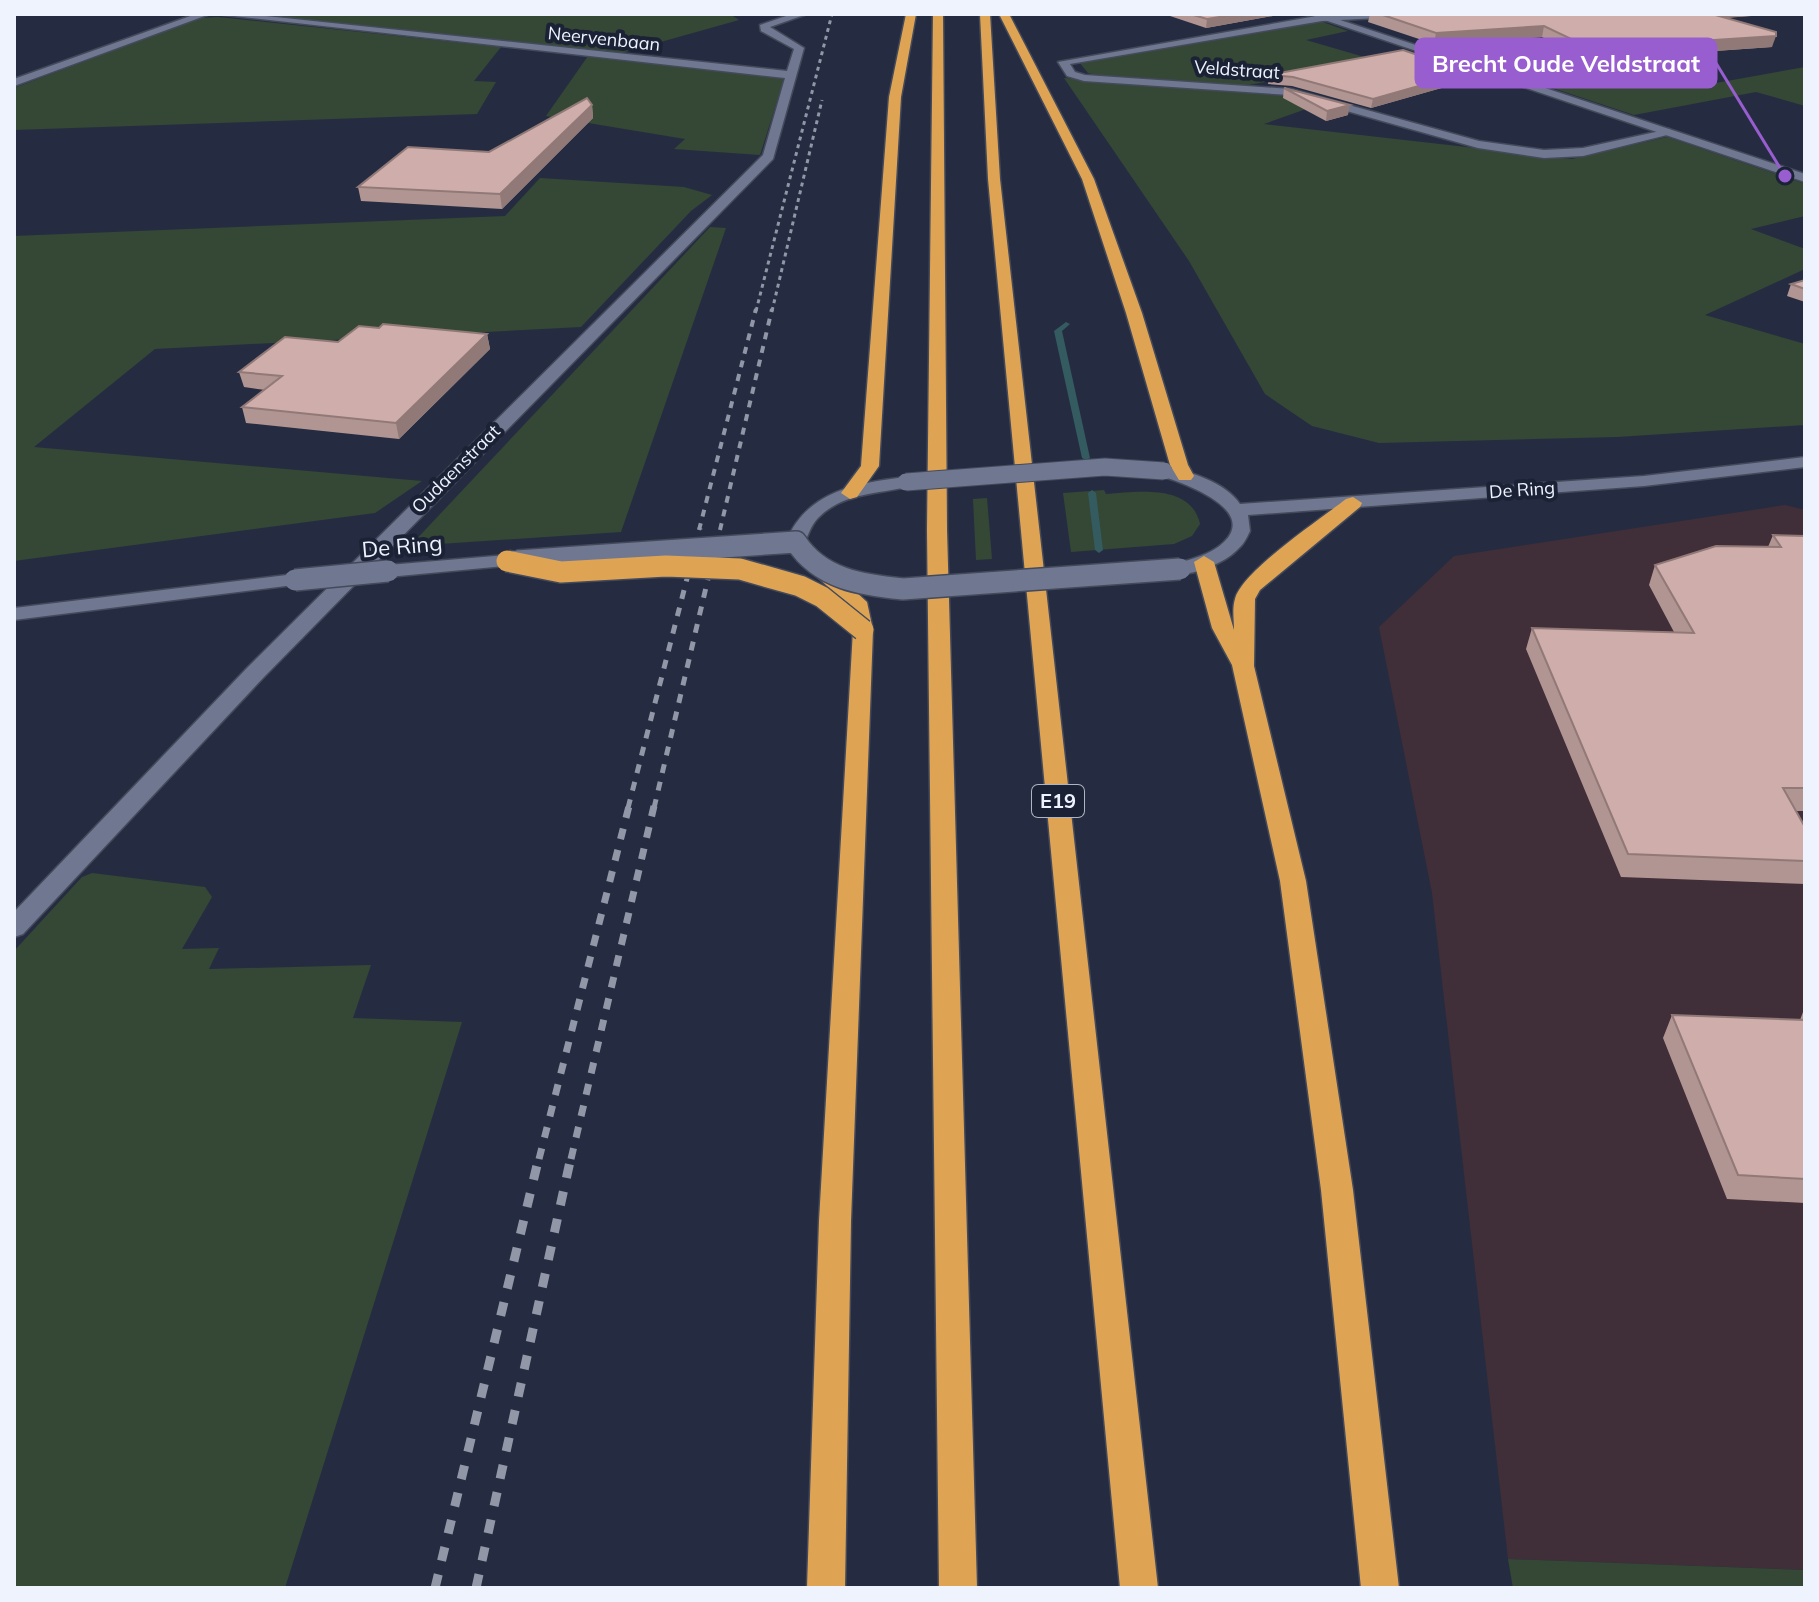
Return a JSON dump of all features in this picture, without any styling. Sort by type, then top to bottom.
[{"type":"highway","points":[[850,493],[870,466],[895,97],[911,14]]},
{"type":"highway","points":[[938,14],[937,546],[958,1588]]},
{"type":"highway","name":"E19","points":[[985,14],[994,179],[1139,1588]]},
{"type":"highway","points":[[1004,14],[1088,179],[1185,476]]},
{"type":"highway","points":[[1353,503],[1251,587],[1245,599],[1243,666],[1293,881],[1337,1190],[1380,1588]]},
{"type":"highway","points":[[507,561],[561,572],[666,566],[740,569],[800,586],[822,597],[863,630]]},
{"type":"highway","points":[[1204,562],[1222,628],[1243,666]]},
{"type":"highway","points":[[814,564],[860,606],[863,630],[835,1221],[826,1588]]},
{"type":"street","points":[[14,83],[205,14]]},
{"type":"street","name":"Neervenbaan","points":[[221,14],[792,75]]},
{"type":"street","name":"Oudaenstraat","points":[[14,928],[341,585],[769,156],[799,48],[765,29],[765,25],[802,14]]},
{"type":"street","points":[[1317,16],[1396,14]]},
{"type":"street","name":"Veldstraat","points":[[1669,133],[1572,154],[1524,152],[1478,144],[1303,95],[1084,78],[1071,74],[1063,62],[1317,16],[1805,178]]},
{"type":"street","name":"De Ring","points":[[1238,510],[1644,481],[1805,462]]},
{"type":"street","points":[[1105,467],[1164,471],[1185,476],[1223,494],[1238,510],[1242,526],[1235,543],[1218,556],[1180,569],[903,589],[858,584],[814,564],[796,542],[801,526],[812,512],[850,493],[906,482],[1105,467]]},
{"type":"street","name":"De Ring","points":[[14,614],[388,571],[796,542]]},
{"type":"shaded area","points":[[1785,505],[1805,510],[1805,1570],[1508,1559],[1432,893],[1379,627],[1454,556]]},
{"type":"green space","points":[[240,14],[730,14],[739,20],[618,54]]},
{"type":"green space","points":[[218,17],[501,47],[474,81],[496,82],[477,114],[14,130],[14,88],[200,18]]},
{"type":"green space","points":[[1317,20],[1348,31],[1306,40],[1378,61],[1243,86],[1101,76],[1088,73],[1079,62]]},
{"type":"green space","points":[[1532,39],[1688,88],[1805,67],[1805,106],[1756,92],[1634,115],[1444,52]]},
{"type":"green space","points":[[588,56],[781,77],[784,79],[760,155],[674,149],[685,139],[546,116]]},
{"type":"green space","points":[[1064,78],[1274,92],[1323,103],[1264,124],[1572,159],[1667,137],[1805,184],[1805,216],[1751,229],[1805,249],[1805,269],[1705,315],[1805,344],[1805,425],[1617,437],[1379,443],[1312,426],[1265,394],[1189,261]]},
{"type":"green space","points":[[540,178],[684,187],[712,195],[691,211],[581,327],[155,349],[34,447],[422,481],[375,513],[14,561],[14,236],[505,216]]},
{"type":"green space","points":[[710,227],[726,228],[621,532],[410,546]]},
{"type":"green space","points":[[1104,490],[1106,494],[1147,492],[1174,496],[1195,511],[1200,524],[1192,536],[1174,544],[1071,552],[1063,493]]},
{"type":"green space","points":[[987,498],[992,559],[976,560],[973,499]]},
{"type":"green space","points":[[92,873],[205,887],[212,897],[182,949],[219,948],[209,969],[371,965],[353,1018],[462,1022],[285,1588],[14,1588],[14,951],[82,877]]},
{"type":"green space","points":[[1508,1559],[1805,1570],[1805,1588],[1513,1588]]},
{"type":"building","points":[[1190,14],[1238,14],[1207,19]]},
{"type":"building","points":[[1380,14],[1712,14],[1776,32],[1776,36],[1590,48],[1544,26],[1436,33]]},
{"type":"building","points":[[1403,50],[1468,72],[1373,99],[1293,77],[1269,75]]},
{"type":"building","points":[[1284,88],[1350,105],[1327,111]]},
{"type":"building","points":[[587,98],[592,105],[500,194],[358,187],[408,147],[489,152]]},
{"type":"building","points":[[1805,280],[1805,289],[1791,284]]},
{"type":"building","points":[[383,324],[487,334],[396,423],[242,407],[282,376],[239,372],[285,337],[338,342],[359,326],[379,328]]},
{"type":"building","points":[[1773,535],[1805,536],[1805,788],[1783,788],[1805,827],[1805,861],[1628,854],[1532,628],[1694,633],[1655,565],[1716,546],[1781,547]]},
{"type":"building","points":[[1672,1015],[1805,1020],[1805,1179],[1738,1175]]},
{"type":"waterway","points":[[1066,324],[1058,331],[1086,458]]},
{"type":"waterway","points":[[1092,493],[1099,550]]},
{"type":"railway","points":[[756,311],[832,14]]},
{"type":"railway","points":[[772,311],[822,100]]},
{"type":"railway","points":[[699,530],[756,309]]},
{"type":"railway","points":[[720,530],[772,309]]},
{"type":"railway","points":[[628,808],[700,528]]},
{"type":"railway","points":[[654,808],[720,528]]},
{"type":"railway","points":[[539,1159],[629,806]]},
{"type":"railway","points":[[571,1159],[654,806]]},
{"type":"railway","points":[[435,1588],[539,1157]]},
{"type":"railway","points":[[476,1588],[571,1157]]},
{"type":"place","name":"Brecht Oude Veldstraat","points":[[1785,176]]}]
